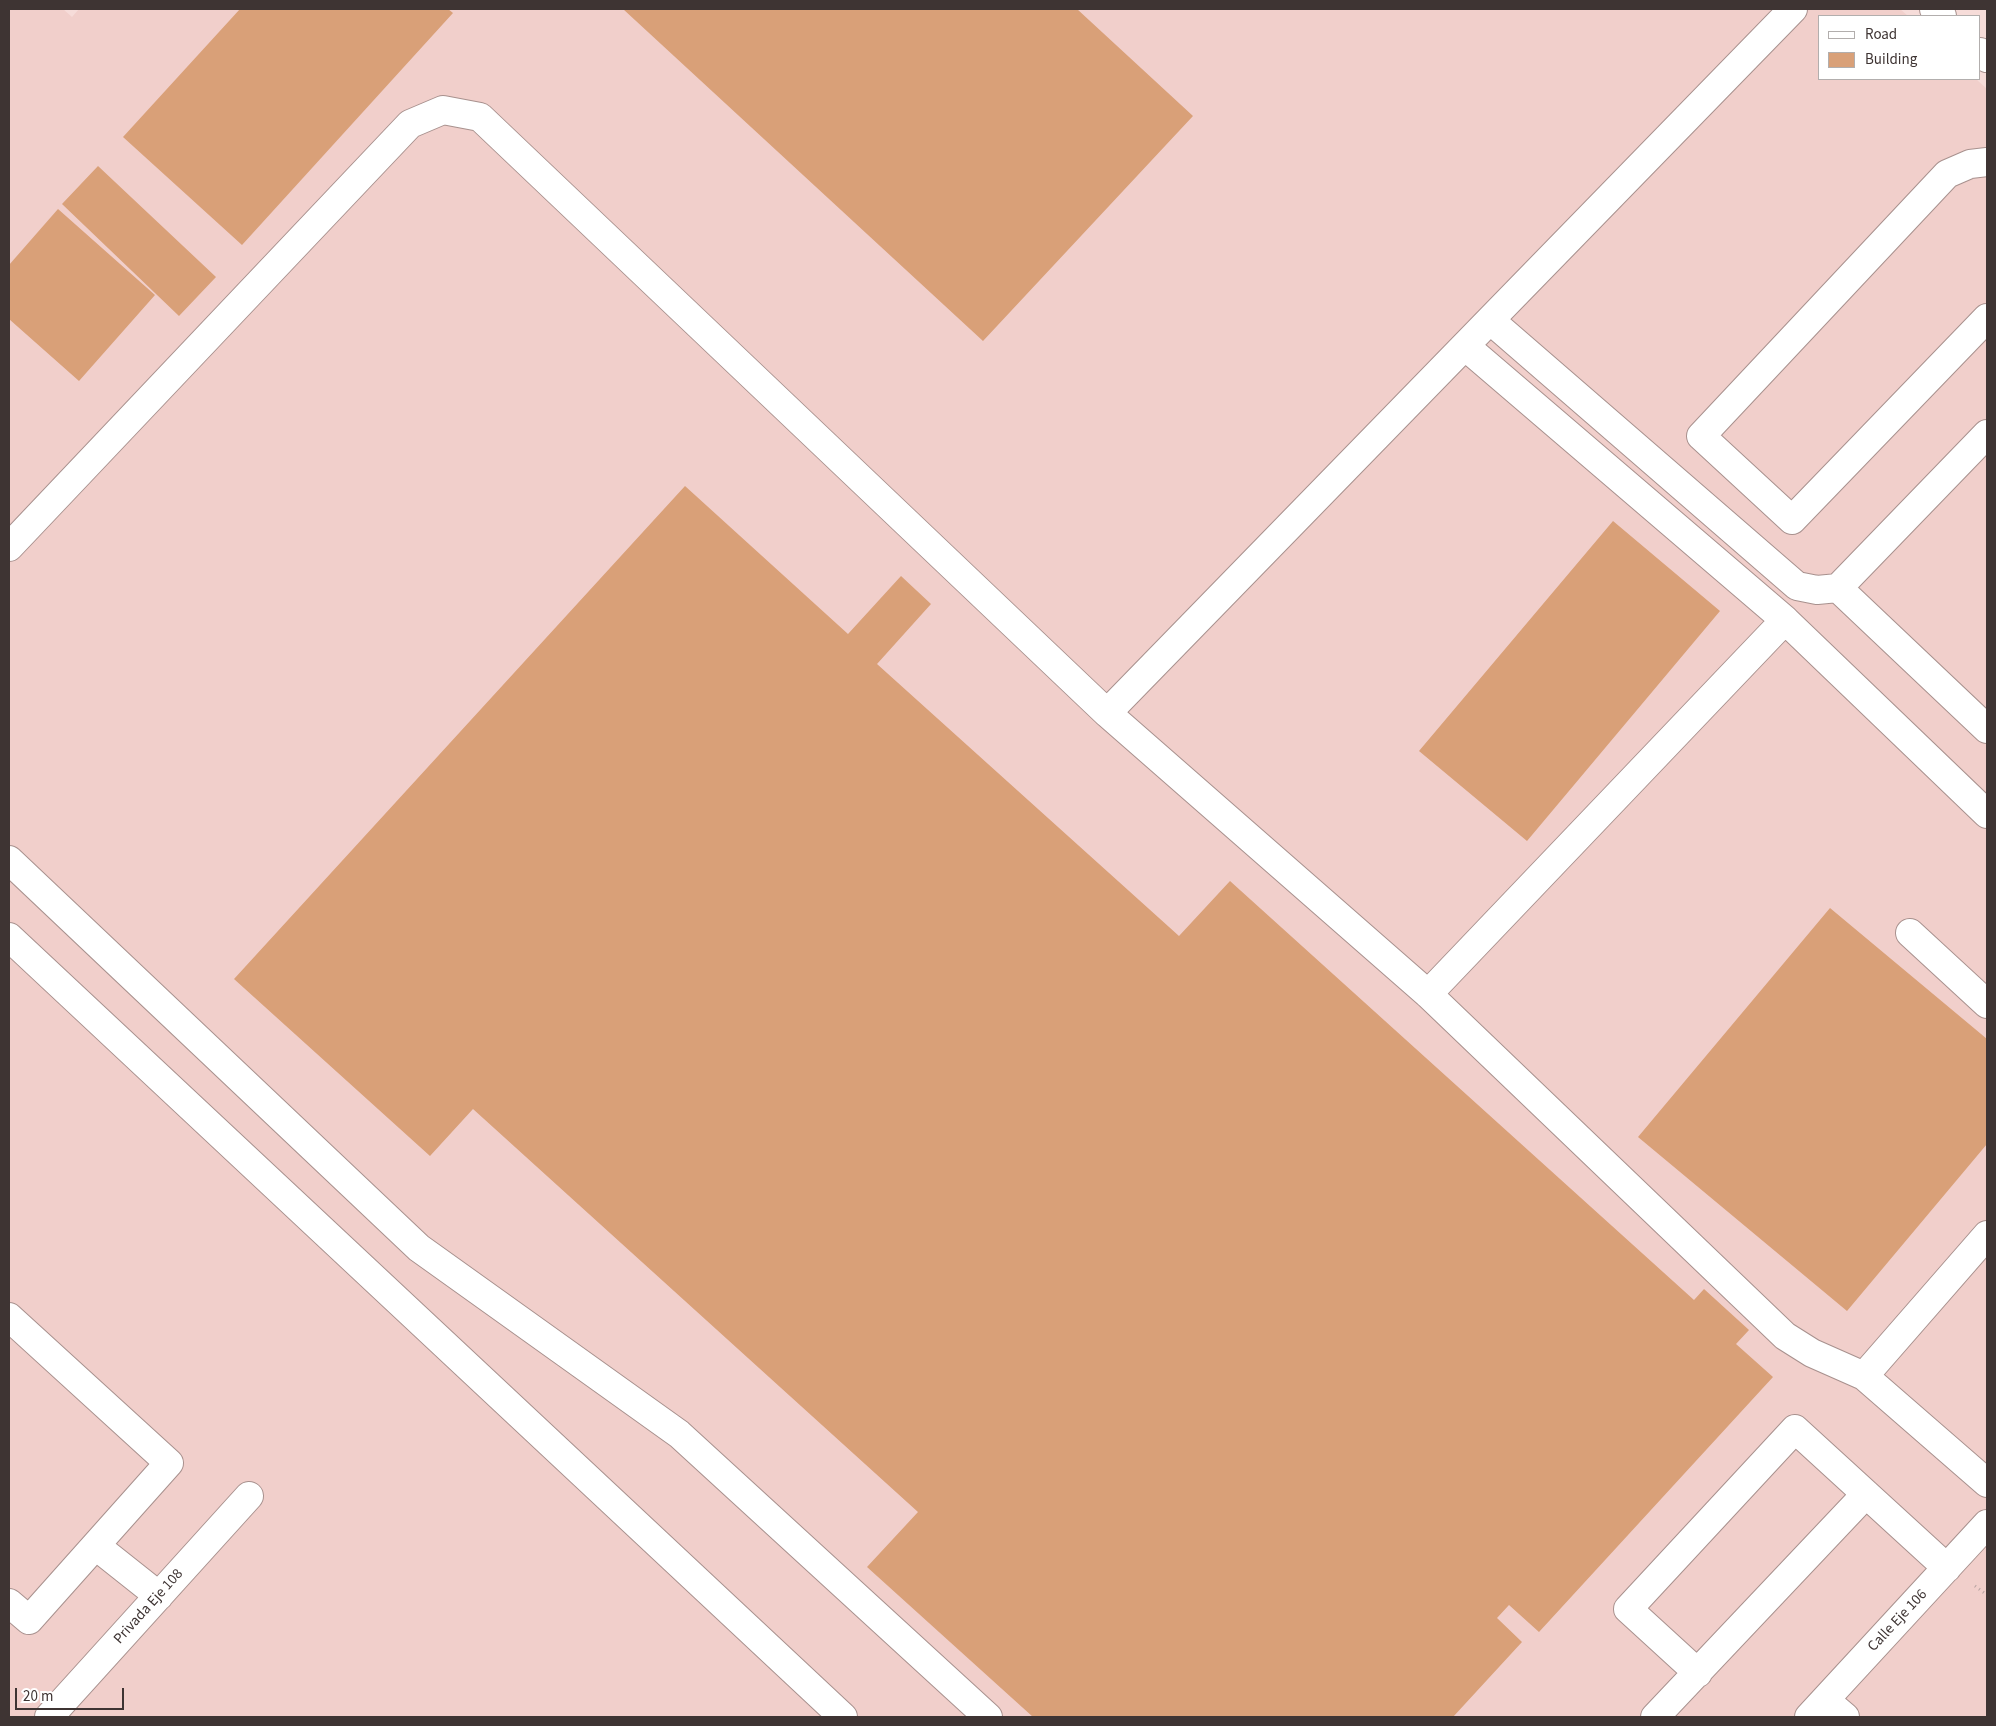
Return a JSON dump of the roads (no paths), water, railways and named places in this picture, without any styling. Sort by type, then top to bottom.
[{"type":"street","points":[[1107,713],[1793,9]]},
{"type":"street","points":[[9,547],[410,124],[443,110],[480,118],[1107,713],[1428,994],[1785,1336],[1812,1353],[1864,1376],[1987,1483]]},
{"type":"street","points":[[1987,162],[1970,164],[1946,174],[1701,436],[1792,520],[1987,318]]},
{"type":"street","points":[[1490,320],[1797,586],[1817,590],[1838,588],[1987,434]]},
{"type":"street","points":[[1465,346],[1785,620],[1987,814]]},
{"type":"street","points":[[1838,588],[1987,729]]},
{"type":"street","points":[[1428,994],[1785,620]]},
{"type":"street","points":[[9,860],[418,1248],[679,1434],[988,1717]]},
{"type":"street","points":[[1910,933],[1987,1004]]},
{"type":"street","points":[[9,937],[843,1717]]},
{"type":"street","points":[[1864,1376],[1987,1235]]},
{"type":"street","points":[[9,1317],[169,1463],[29,1620],[9,1603]]},
{"type":"street","points":[[1698,1673],[1628,1608],[1795,1430],[1947,1568]]},
{"type":"street","points":[[1655,1717],[1866,1494]]},
{"type":"street","name":"Privada Eje 108","points":[[49,1717],[249,1496]]},
{"type":"street","name":"Calle Eje 106","points":[[1817,1709],[1987,1524]]},
{"type":"street","points":[[96,1546],[159,1596]]},
{"type":"street","points":[[1817,1709],[1846,1717]]}]
